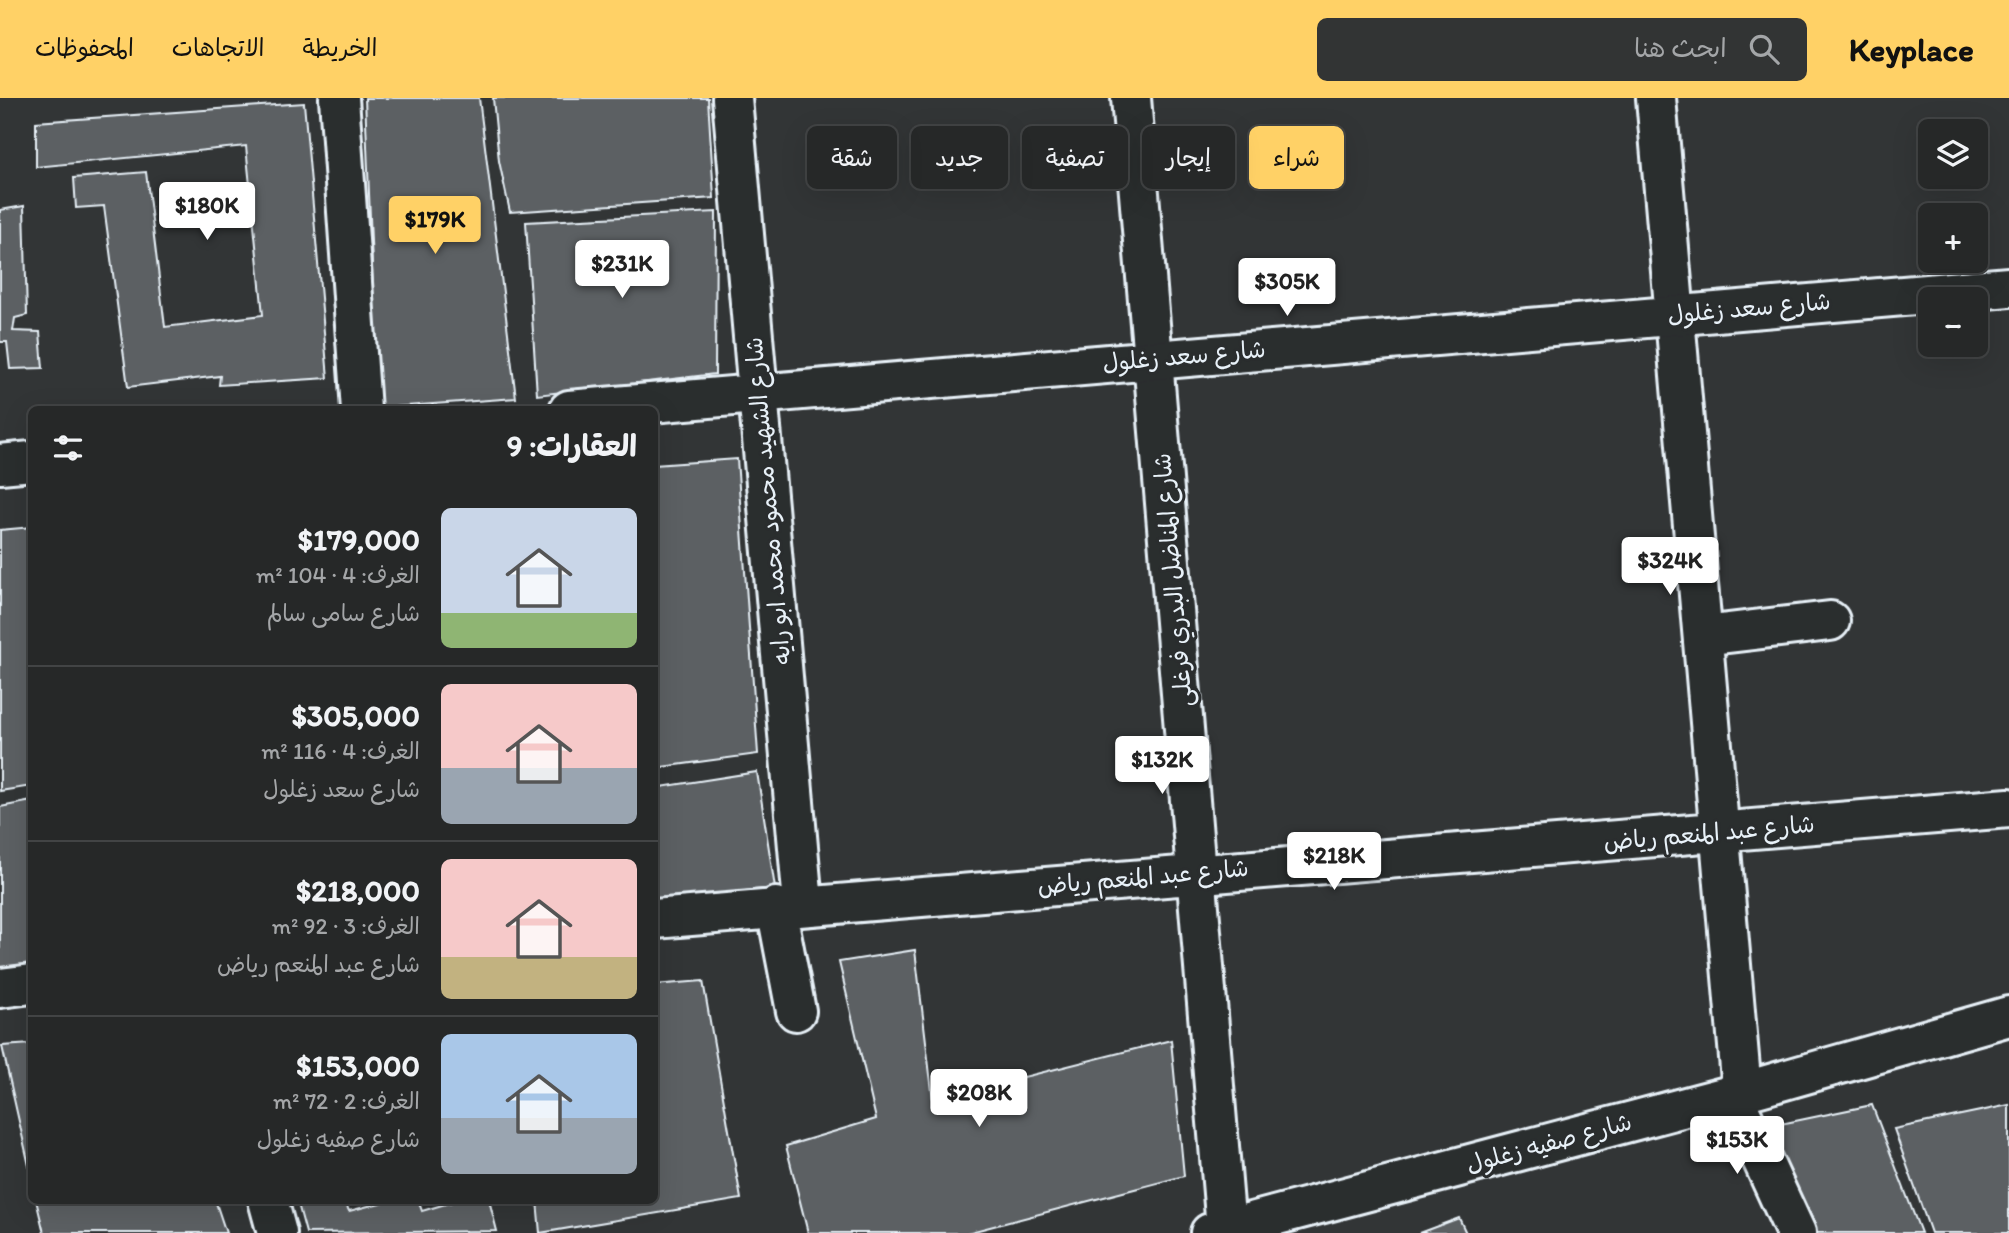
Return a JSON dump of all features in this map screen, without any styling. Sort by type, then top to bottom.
[{"type":"street","points":[[339,98],[360,406]]},
{"type":"street","name":"شارع الشهيد محمود محمد ابو رايه","points":[[732,98],[758,393],[796,1011]]},
{"type":"street","name":"شارع المناضل البدري فرغلى","points":[[1131,98],[1198,873],[1218,1231]]},
{"type":"street","points":[[1657,98],[1720,832],[1737,1093],[1796,1233]]},
{"type":"street","name":"شارع سعد زغلول","points":[[613,406],[1675,314],[2009,288]]},
{"type":"street","points":[[0,464],[28,461]]},
{"type":"street","points":[[1703,636],[1830,621]]},
{"type":"street","name":"شارع عبد المنعم رياض","points":[[658,919],[2009,808]]},
{"type":"street","points":[[0,988],[28,984]]},
{"type":"street","name":"شارع صفيه زغلول","points":[[1218,1231],[1309,1221],[1737,1093],[2009,1016]]},
{"type":"street","points":[[269,1204],[277,1233]]},
{"type":"building","points":[[365,98],[479,98],[516,398],[378,406]]},
{"type":"building","points":[[493,98],[708,98],[714,198],[510,212],[499,161]]},
{"type":"building","points":[[304,103],[328,378],[219,385],[220,376],[128,387],[104,206],[76,208],[74,178],[146,172],[165,327],[263,315],[246,146],[36,167],[36,122]]},
{"type":"building","points":[[24,206],[27,315],[15,318],[13,331],[40,332],[43,368],[10,369],[7,342],[0,342],[0,210]]},
{"type":"building","points":[[716,212],[715,374],[537,395],[526,222]]},
{"type":"building","points":[[737,459],[758,754],[658,767],[658,465]]},
{"type":"building","points":[[28,527],[28,787],[0,791],[0,530]]},
{"type":"building","points":[[757,772],[775,888],[658,900],[658,787]]},
{"type":"building","points":[[28,802],[28,964],[0,968],[0,807]]},
{"type":"building","points":[[915,950],[933,1100],[1171,1040],[1184,1176],[967,1233],[808,1233],[786,1146],[876,1119],[839,962]]},
{"type":"building","points":[[703,981],[741,1199],[540,1233],[537,1204],[658,1204],[658,985]]},
{"type":"building","points":[[28,1044],[28,1161],[2,1046]]},
{"type":"building","points":[[1872,1105],[1921,1233],[1805,1233],[1757,1129]]},
{"type":"building","points":[[2009,1105],[2009,1233],[1931,1233],[1894,1129]]},
{"type":"building","points":[[37,1204],[216,1204],[226,1233],[44,1233]]},
{"type":"building","points":[[298,1204],[346,1204],[349,1211],[376,1204],[419,1204],[422,1211],[446,1204],[490,1204],[497,1231],[306,1233]]},
{"type":"building","points":[[1459,1218],[1466,1233],[1419,1233]]}]
